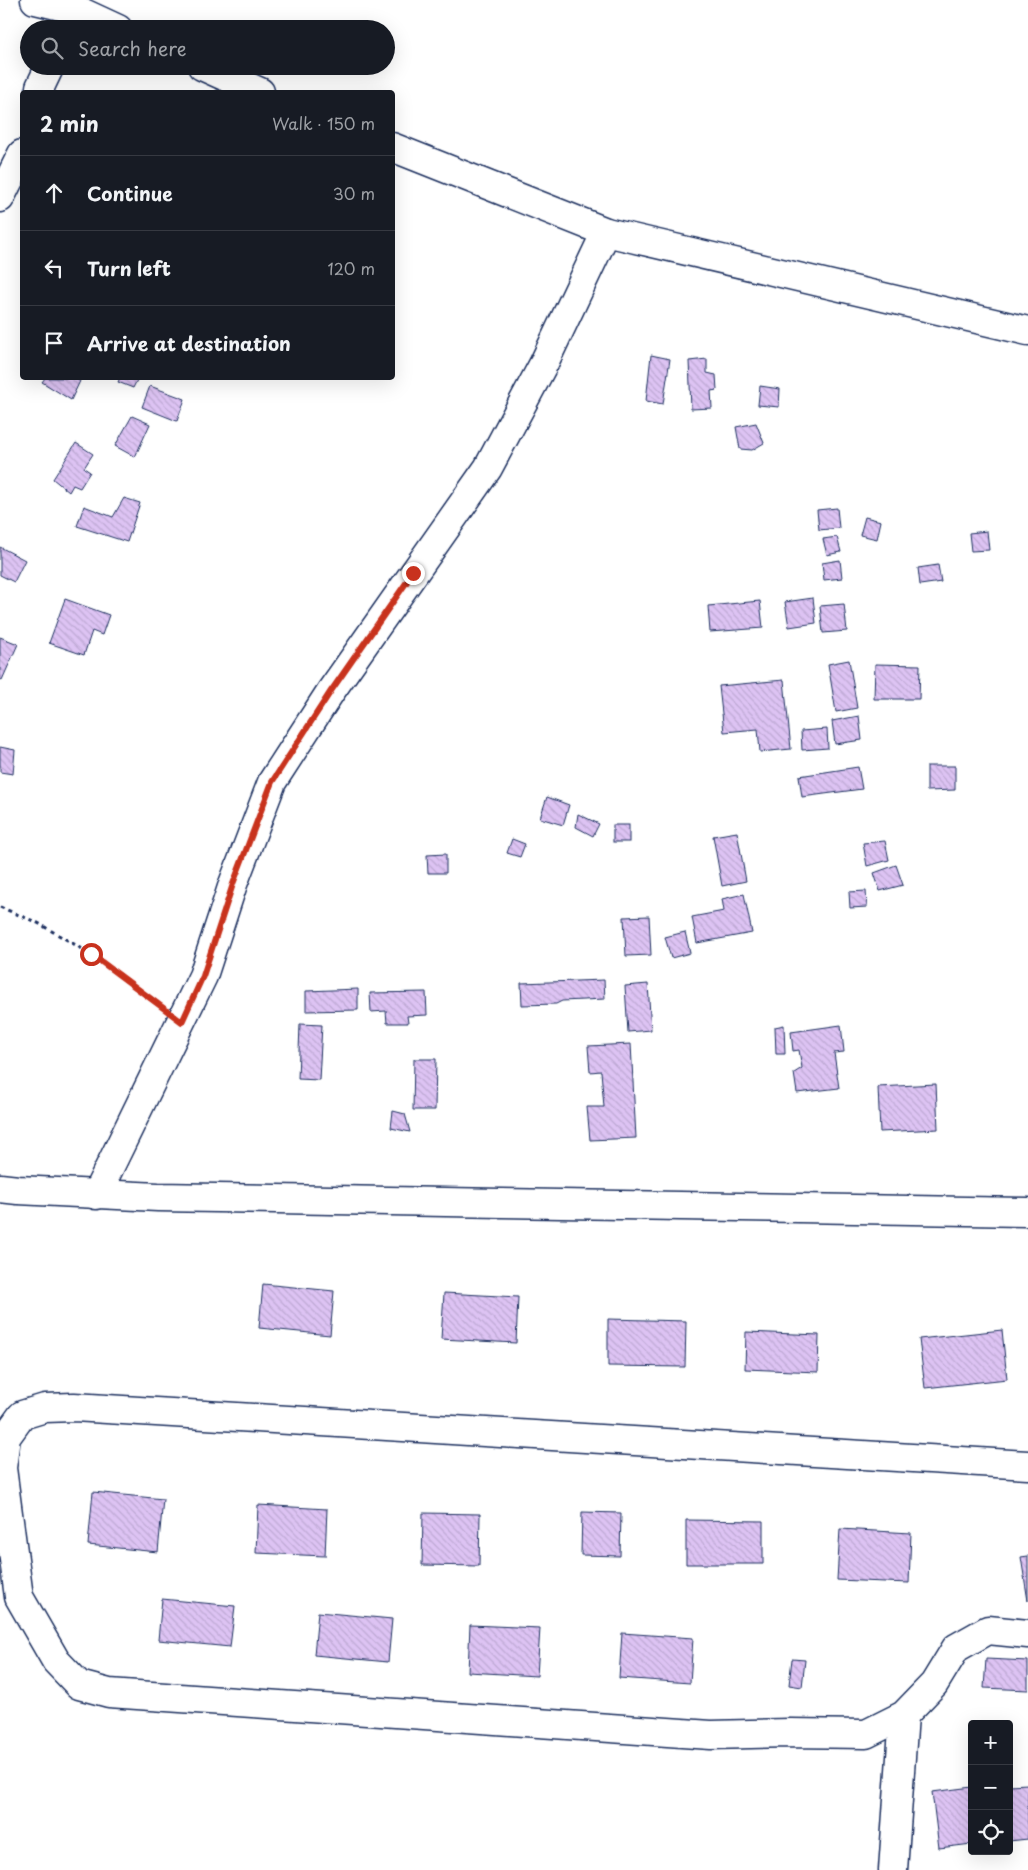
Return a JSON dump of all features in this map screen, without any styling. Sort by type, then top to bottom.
[{"type":"street","points":[[35,0],[72,20]]},
{"type":"street","points":[[40,90],[46,75]]},
{"type":"street","points":[[222,75],[256,90]]},
{"type":"street","points":[[395,148],[606,232],[1028,331]]},
{"type":"street","points":[[0,198],[20,158]]},
{"type":"street","points":[[96,1195],[203,976],[233,884],[272,782],[337,683],[488,468],[544,363],[606,232]]},
{"type":"street","points":[[0,1188],[96,1195],[1028,1212]]},
{"type":"street","points":[[1028,1466],[74,1407],[44,1408],[22,1415],[6,1437],[2,1468],[19,1598],[56,1661],[79,1685],[109,1693],[711,1735],[866,1734],[904,1715],[934,1684],[956,1648],[988,1630],[1028,1634]]},
{"type":"street","points":[[893,1870],[904,1715]]},
{"type":"path","points":[[0,907],[38,923],[91,954],[182,1022]]},
{"type":"building","points":[[651,355],[670,359],[663,404],[646,401]]},
{"type":"building","points":[[707,359],[707,373],[716,375],[717,390],[711,391],[712,408],[691,409],[689,361]]},
{"type":"building","points":[[44,380],[80,381],[71,400],[42,382]]},
{"type":"building","points":[[119,380],[137,380],[133,388],[118,382]]},
{"type":"building","points":[[150,386],[185,399],[177,421],[142,407]]},
{"type":"building","points":[[760,386],[780,389],[779,407],[758,405]]},
{"type":"building","points":[[132,416],[150,424],[135,457],[115,446]]},
{"type":"building","points":[[756,423],[764,443],[752,450],[740,449],[736,427]]},
{"type":"building","points":[[76,443],[93,454],[84,468],[90,472],[80,488],[73,485],[69,492],[53,479]]},
{"type":"building","points":[[124,498],[140,503],[127,542],[77,526],[84,506],[113,517]]},
{"type":"building","points":[[837,508],[839,528],[819,530],[817,510]]},
{"type":"building","points":[[865,517],[881,521],[877,539],[860,535]]},
{"type":"building","points":[[987,531],[989,550],[971,551],[969,533]]},
{"type":"building","points":[[837,537],[841,552],[827,555],[823,539]]},
{"type":"building","points":[[0,547],[25,560],[14,582],[0,575]]},
{"type":"building","points":[[840,560],[842,578],[824,580],[822,563]]},
{"type":"building","points":[[938,565],[941,582],[920,585],[918,568]]},
{"type":"building","points":[[813,598],[816,623],[789,627],[785,602]]},
{"type":"building","points":[[65,599],[109,615],[102,635],[92,631],[84,655],[49,643]]},
{"type":"building","points":[[760,601],[763,628],[710,632],[708,606]]},
{"type":"building","points":[[844,604],[847,631],[823,633],[820,606]]},
{"type":"building","points":[[0,637],[18,644],[2,680],[0,679]]},
{"type":"building","points":[[849,660],[857,708],[836,712],[828,664]]},
{"type":"building","points":[[875,664],[920,665],[919,699],[874,699]]},
{"type":"building","points":[[784,680],[791,749],[760,752],[758,729],[724,732],[719,686]]},
{"type":"building","points":[[859,716],[862,740],[835,744],[832,721]]},
{"type":"building","points":[[827,729],[828,748],[802,750],[801,731]]},
{"type":"building","points":[[0,747],[15,750],[13,774],[0,772]]},
{"type":"building","points":[[927,766],[955,766],[955,790],[927,791]]},
{"type":"building","points":[[858,767],[862,789],[802,797],[799,776]]},
{"type":"building","points":[[547,797],[569,805],[563,825],[540,818]]},
{"type":"building","points":[[578,814],[599,824],[593,836],[576,827]]},
{"type":"building","points":[[613,825],[629,825],[629,842],[613,842]]},
{"type":"building","points":[[737,832],[746,881],[722,886],[713,836]]},
{"type":"building","points":[[512,839],[525,844],[520,857],[507,853]]},
{"type":"building","points":[[885,841],[889,860],[867,866],[863,843]]},
{"type":"building","points":[[446,854],[446,873],[428,873],[427,855]]},
{"type":"building","points":[[896,865],[903,885],[880,891],[874,873]]},
{"type":"building","points":[[866,891],[867,907],[850,908],[849,892]]},
{"type":"building","points":[[744,894],[752,933],[697,943],[692,917],[724,911],[722,899]]},
{"type":"building","points":[[649,916],[651,955],[626,956],[624,917]]},
{"type":"building","points":[[685,932],[690,953],[671,958],[665,937]]},
{"type":"building","points":[[604,980],[605,999],[522,1005],[521,983]]},
{"type":"building","points":[[648,984],[651,1030],[628,1032],[625,986]]},
{"type":"building","points":[[358,989],[358,1010],[306,1011],[306,991]]},
{"type":"building","points":[[426,992],[427,1015],[407,1016],[408,1023],[387,1023],[386,1011],[371,1012],[370,993]]},
{"type":"building","points":[[300,1024],[322,1025],[319,1080],[298,1079]]},
{"type":"building","points":[[784,1025],[785,1054],[776,1054],[775,1027]]},
{"type":"building","points":[[841,1025],[844,1052],[834,1053],[839,1088],[797,1093],[794,1073],[802,1068],[799,1050],[793,1051],[791,1032]]},
{"type":"building","points":[[631,1044],[636,1138],[590,1140],[587,1107],[604,1107],[601,1071],[590,1072],[588,1046]]},
{"type":"building","points":[[414,1059],[436,1059],[435,1110],[413,1110]]},
{"type":"building","points":[[936,1084],[938,1129],[880,1132],[878,1087]]},
{"type":"building","points":[[393,1111],[405,1114],[410,1132],[391,1128]]},
{"type":"building","points":[[263,1284],[334,1291],[330,1335],[259,1328]]},
{"type":"building","points":[[444,1293],[518,1297],[516,1343],[441,1339]]},
{"type":"building","points":[[608,1319],[686,1321],[685,1367],[608,1366]]},
{"type":"building","points":[[1002,1330],[1007,1379],[925,1388],[919,1339]]},
{"type":"building","points":[[746,1332],[819,1335],[818,1372],[745,1369]]},
{"type":"building","points":[[93,1492],[163,1499],[158,1552],[88,1545]]},
{"type":"building","points":[[258,1505],[327,1509],[325,1556],[256,1553]]},
{"type":"building","points":[[582,1512],[621,1513],[620,1556],[581,1555]]},
{"type":"building","points":[[423,1513],[480,1514],[479,1566],[422,1565]]},
{"type":"building","points":[[686,1520],[763,1521],[763,1564],[686,1564]]},
{"type":"building","points":[[840,1529],[911,1533],[909,1583],[837,1580]]},
{"type":"building","points":[[1028,1556],[1028,1601],[1021,1557]]},
{"type":"building","points":[[162,1599],[235,1606],[230,1647],[158,1640]]},
{"type":"building","points":[[318,1612],[392,1619],[388,1662],[314,1655]]},
{"type":"building","points":[[470,1625],[540,1628],[537,1676],[468,1672]]},
{"type":"building","points":[[622,1633],[693,1638],[690,1683],[619,1678]]},
{"type":"building","points":[[792,1659],[805,1660],[802,1687],[789,1685]]},
{"type":"building","points":[[986,1659],[1028,1661],[1028,1690],[984,1688]]},
{"type":"building","points":[[1028,1784],[1028,1839],[1013,1841],[1013,1785]]},
{"type":"building","points":[[968,1788],[968,1844],[939,1848],[932,1792]]},
{"type":"route","points":[[91,954],[182,1022],[203,976],[233,884],[272,782],[331,691],[413,573]]}]
